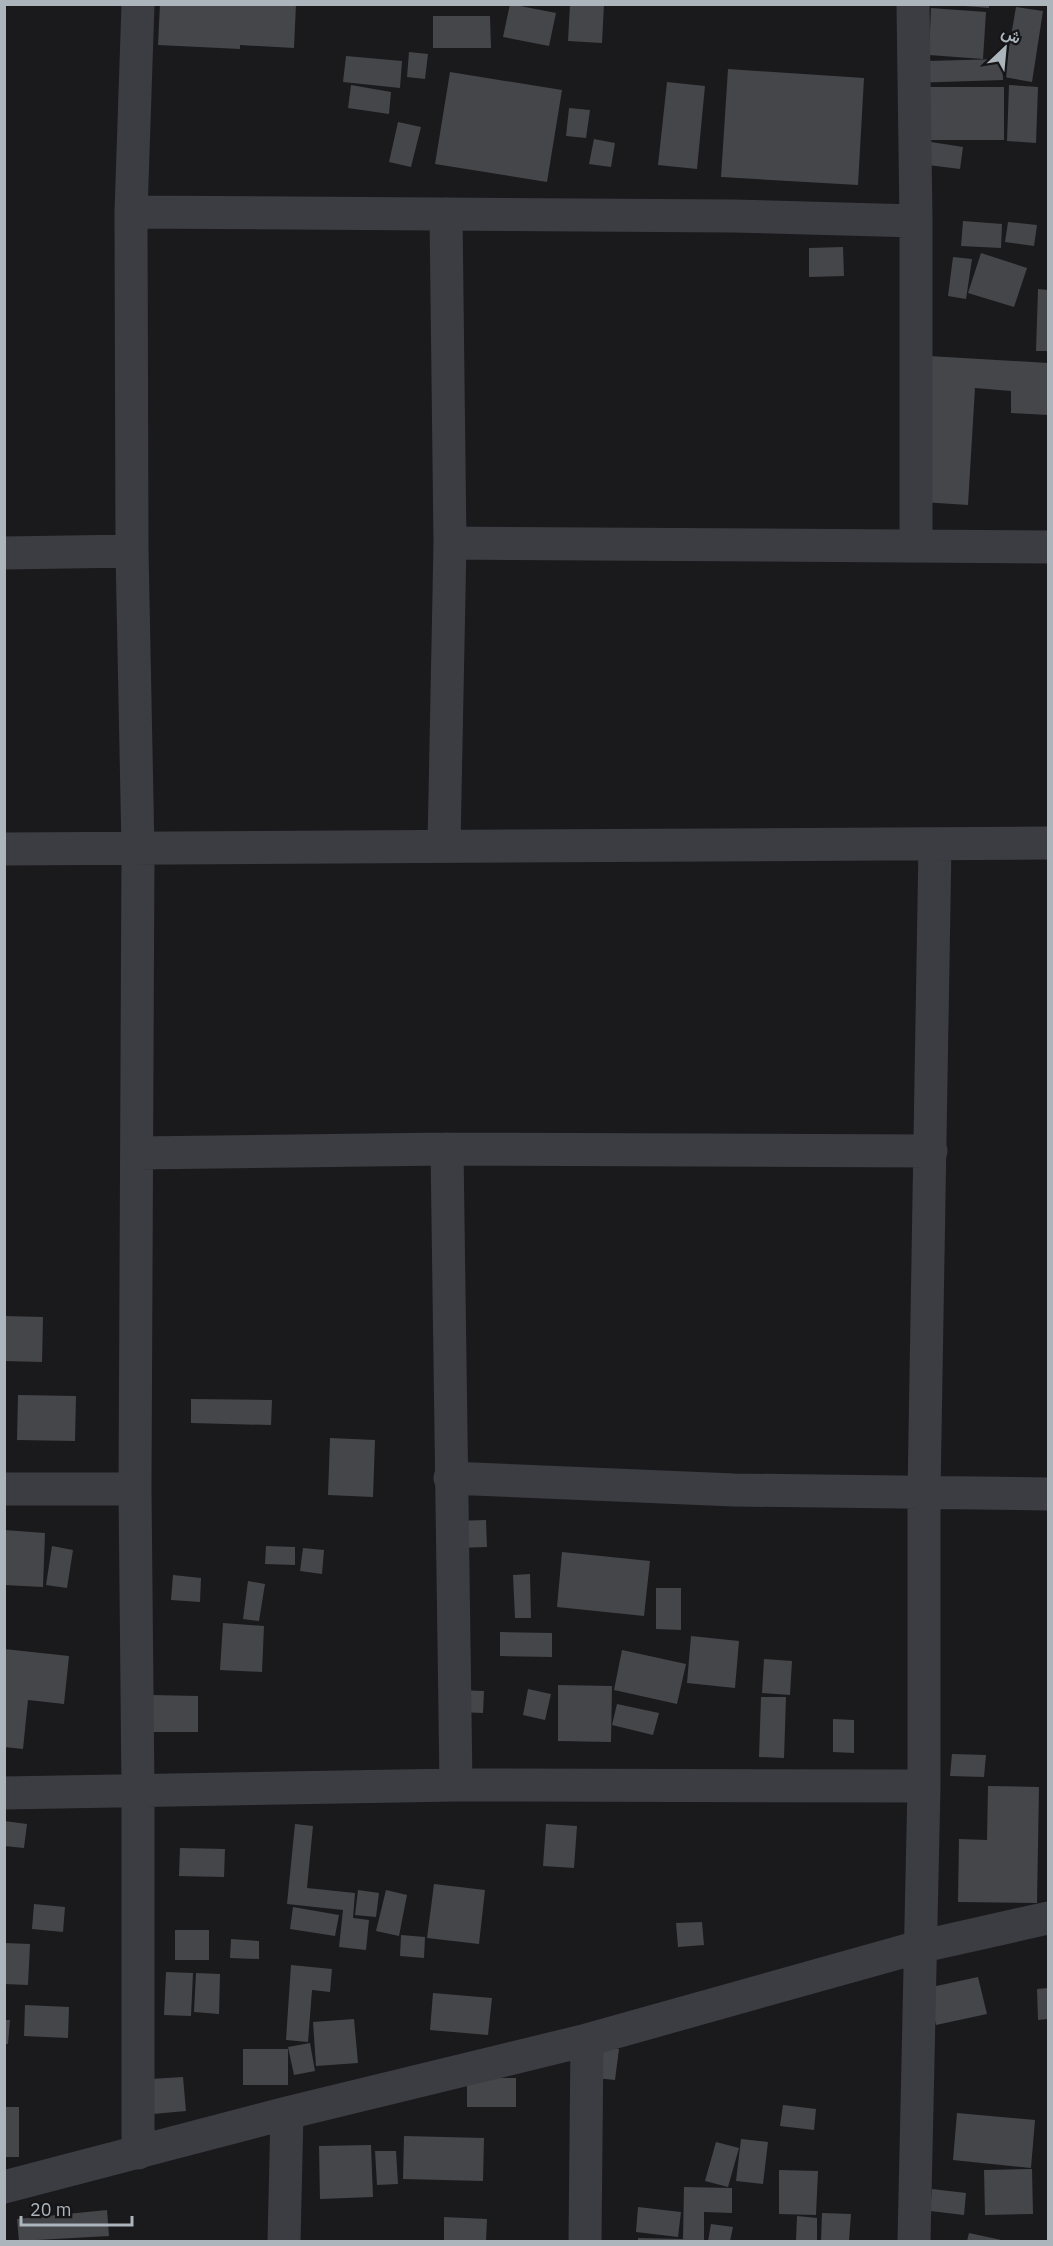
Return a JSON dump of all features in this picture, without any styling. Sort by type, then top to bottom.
[{"type":"street","points":[[138,4],[131,212],[132,551],[138,850],[135,1489],[138,2153]]},
{"type":"street","points":[[913,4],[916,546]]},
{"type":"street","points":[[131,212],[916,221]]},
{"type":"street","points":[[444,845],[450,543],[446,214]]},
{"type":"street","points":[[450,543],[1048,547]]},
{"type":"street","points":[[4,553],[132,551]]},
{"type":"street","points":[[4,849],[1048,843]]},
{"type":"street","points":[[914,2241],[924,1786],[924,1493],[935,844]]},
{"type":"street","points":[[137,1153],[447,1149],[931,1150]]},
{"type":"street","points":[[447,1149],[456,1785]]},
{"type":"street","points":[[450,1478],[734,1490],[1048,1494]]},
{"type":"street","points":[[4,1489],[135,1489]]},
{"type":"street","points":[[4,1793],[456,1785],[924,1786]]},
{"type":"street","points":[[4,2187],[287,2113],[587,2040],[919,1947],[1048,1918]]},
{"type":"street","points":[[585,2241],[587,2040]]},
{"type":"street","points":[[284,2241],[287,2113]]},
{"type":"building","points":[[160,4],[296,4],[294,48],[240,45],[240,49],[158,45]]},
{"type":"building","points":[[510,4],[556,13],[549,46],[503,37]]},
{"type":"building","points":[[570,4],[604,4],[602,43],[568,41]]},
{"type":"building","points":[[965,4],[989,4],[989,8],[965,6]]},
{"type":"building","points":[[1016,7],[1043,11],[1032,82],[1004,77]]},
{"type":"building","points":[[931,8],[986,12],[983,59],[929,55]]},
{"type":"building","points":[[433,16],[490,16],[491,48],[433,48]]},
{"type":"building","points":[[409,52],[428,54],[425,79],[407,77]]},
{"type":"building","points":[[346,56],[402,61],[400,88],[343,82]]},
{"type":"building","points":[[1002,59],[1003,80],[910,83],[926,61]]},
{"type":"building","points":[[728,69],[864,78],[858,185],[721,177]]},
{"type":"building","points":[[450,72],[562,90],[547,182],[435,164]]},
{"type":"building","points":[[667,82],[705,86],[697,169],[658,165]]},
{"type":"building","points":[[351,85],[391,92],[389,114],[348,108]]},
{"type":"building","points":[[1009,85],[1038,87],[1036,143],[1007,141]]},
{"type":"building","points":[[926,87],[1004,87],[1004,140],[926,140]]},
{"type":"building","points":[[569,108],[590,110],[586,138],[566,136]]},
{"type":"building","points":[[398,122],[421,127],[411,167],[389,162]]},
{"type":"building","points":[[594,139],[615,143],[611,167],[589,164]]},
{"type":"building","points":[[931,142],[963,147],[960,169],[928,165]]},
{"type":"building","points":[[963,221],[1002,224],[1001,248],[961,246]]},
{"type":"building","points":[[1008,222],[1037,225],[1034,246],[1005,242]]},
{"type":"building","points":[[843,247],[844,276],[809,277],[809,248]]},
{"type":"building","points":[[981,253],[1027,268],[1014,307],[968,293]]},
{"type":"building","points":[[953,257],[972,259],[966,299],[948,296]]},
{"type":"building","points":[[1038,289],[1048,290],[1048,351],[1036,351]]},
{"type":"building","points":[[929,356],[1048,363],[1048,415],[1011,413],[1011,391],[975,388],[968,505],[922,502]]},
{"type":"building","points":[[4,1316],[43,1317],[42,1362],[4,1361]]},
{"type":"building","points":[[18,1395],[76,1396],[75,1441],[17,1440]]},
{"type":"building","points":[[191,1399],[272,1400],[271,1425],[191,1423]]},
{"type":"building","points":[[330,1438],[375,1440],[373,1497],[328,1495]]},
{"type":"building","points":[[486,1520],[487,1547],[456,1548],[455,1521]]},
{"type":"building","points":[[4,1530],[45,1533],[43,1587],[4,1585]]},
{"type":"building","points":[[52,1546],[73,1550],[67,1588],[46,1585]]},
{"type":"building","points":[[266,1546],[295,1547],[295,1565],[265,1564]]},
{"type":"building","points":[[303,1548],[324,1550],[322,1574],[300,1571]]},
{"type":"building","points":[[562,1552],[650,1561],[644,1616],[557,1607]]},
{"type":"building","points":[[530,1574],[531,1618],[515,1618],[513,1575]]},
{"type":"building","points":[[173,1575],[201,1578],[200,1602],[171,1600]]},
{"type":"building","points":[[248,1581],[265,1584],[259,1621],[243,1619]]},
{"type":"building","points":[[656,1588],[681,1588],[681,1630],[656,1629]]},
{"type":"building","points":[[223,1623],[264,1626],[262,1672],[220,1670]]},
{"type":"building","points":[[500,1632],[552,1633],[552,1657],[500,1656]]},
{"type":"building","points":[[691,1636],[739,1641],[735,1688],[687,1683]]},
{"type":"building","points":[[4,1649],[69,1656],[64,1704],[28,1700],[23,1749],[4,1747]]},
{"type":"building","points":[[622,1650],[686,1664],[677,1704],[614,1690]]},
{"type":"building","points":[[764,1659],[792,1661],[790,1695],[762,1693]]},
{"type":"building","points":[[558,1685],[612,1686],[611,1742],[558,1741]]},
{"type":"building","points":[[528,1689],[551,1694],[545,1720],[523,1715]]},
{"type":"building","points":[[457,1690],[484,1691],[483,1713],[457,1712]]},
{"type":"building","points":[[152,1695],[198,1696],[198,1732],[151,1732]]},
{"type":"building","points":[[761,1697],[786,1697],[784,1758],[759,1757]]},
{"type":"building","points":[[617,1704],[659,1713],[653,1735],[612,1725]]},
{"type":"building","points":[[833,1719],[854,1720],[854,1753],[833,1752]]},
{"type":"building","points":[[952,1754],[986,1755],[984,1777],[950,1776]]},
{"type":"building","points":[[988,1786],[1039,1787],[1037,1903],[958,1902],[959,1839],[987,1840]]},
{"type":"building","points":[[4,1821],[27,1824],[24,1848],[4,1846]]},
{"type":"building","points":[[295,1824],[313,1826],[307,1888],[355,1893],[353,1918],[369,1920],[366,1950],[339,1947],[343,1910],[287,1904]]},
{"type":"building","points":[[546,1824],[577,1826],[574,1868],[543,1866]]},
{"type":"building","points":[[180,1848],[225,1849],[224,1877],[179,1876]]},
{"type":"building","points":[[434,1884],[485,1890],[479,1944],[427,1938]]},
{"type":"building","points":[[358,1890],[379,1893],[376,1917],[355,1915]]},
{"type":"building","points":[[386,1890],[407,1895],[399,1936],[376,1931]]},
{"type":"building","points":[[34,1904],[65,1907],[63,1932],[32,1929]]},
{"type":"building","points":[[293,1907],[339,1915],[335,1936],[290,1929]]},
{"type":"building","points":[[702,1922],[704,1945],[678,1947],[676,1923]]},
{"type":"building","points":[[175,1930],[209,1930],[209,1960],[175,1960]]},
{"type":"building","points":[[401,1935],[425,1937],[424,1958],[400,1956]]},
{"type":"building","points":[[231,1939],[259,1941],[259,1959],[230,1958]]},
{"type":"building","points":[[4,1943],[30,1944],[28,1985],[4,1984]]},
{"type":"building","points":[[291,1965],[332,1969],[330,1992],[312,1990],[308,2042],[286,2040]]},
{"type":"building","points":[[166,1972],[193,1973],[191,2016],[164,2015]]},
{"type":"building","points":[[196,1973],[220,1974],[219,2014],[194,2012]]},
{"type":"building","points":[[978,1977],[987,2014],[936,2025],[927,1988]]},
{"type":"building","points":[[1048,1988],[1048,2019],[1038,2020],[1037,1989]]},
{"type":"building","points":[[433,1993],[492,1998],[488,2035],[430,2030]]},
{"type":"building","points":[[25,2005],[69,2007],[68,2038],[24,2036]]},
{"type":"building","points":[[354,2019],[358,2063],[316,2066],[313,2022]]},
{"type":"building","points":[[4,2020],[10,2020],[8,2044],[4,2044]]},
{"type":"building","points":[[310,2043],[315,2071],[294,2075],[288,2047]]},
{"type":"building","points":[[590,2046],[619,2049],[615,2080],[586,2077]]},
{"type":"building","points":[[243,2049],[288,2049],[288,2085],[243,2085]]},
{"type":"building","points":[[183,2077],[186,2111],[153,2114],[150,2079]]},
{"type":"building","points":[[467,2078],[516,2078],[516,2107],[467,2107]]},
{"type":"building","points":[[783,2105],[816,2109],[814,2130],[780,2126]]},
{"type":"building","points":[[4,2107],[19,2107],[19,2157],[4,2157]]},
{"type":"building","points":[[957,2113],[1035,2120],[1031,2168],[953,2160]]},
{"type":"building","points":[[404,2136],[484,2138],[483,2181],[403,2179]]},
{"type":"building","points":[[741,2139],[768,2142],[763,2184],[736,2181]]},
{"type":"building","points":[[716,2142],[739,2148],[728,2187],[705,2181]]},
{"type":"building","points":[[371,2145],[373,2197],[320,2199],[319,2146]]},
{"type":"building","points":[[375,2151],[396,2151],[398,2184],[377,2185]]},
{"type":"building","points":[[1032,2169],[1033,2214],[985,2215],[984,2170]]},
{"type":"building","points":[[779,2170],[818,2171],[816,2215],[779,2214]]},
{"type":"building","points":[[684,2187],[732,2188],[732,2213],[704,2212],[704,2241],[638,2241],[638,2238],[683,2239]]},
{"type":"building","points":[[932,2189],[966,2193],[964,2215],[930,2211]]},
{"type":"building","points":[[638,2207],[681,2212],[678,2237],[636,2232]]},
{"type":"building","points":[[107,2210],[109,2236],[19,2241],[17,2219]]},
{"type":"building","points":[[822,2213],[851,2214],[849,2241],[821,2241]]},
{"type":"building","points":[[797,2216],[817,2218],[817,2241],[796,2241]]},
{"type":"building","points":[[444,2217],[487,2219],[486,2241],[444,2241]]},
{"type":"building","points":[[711,2224],[733,2227],[730,2241],[708,2241]]},
{"type":"building","points":[[969,2233],[1006,2241],[967,2241]]}]
